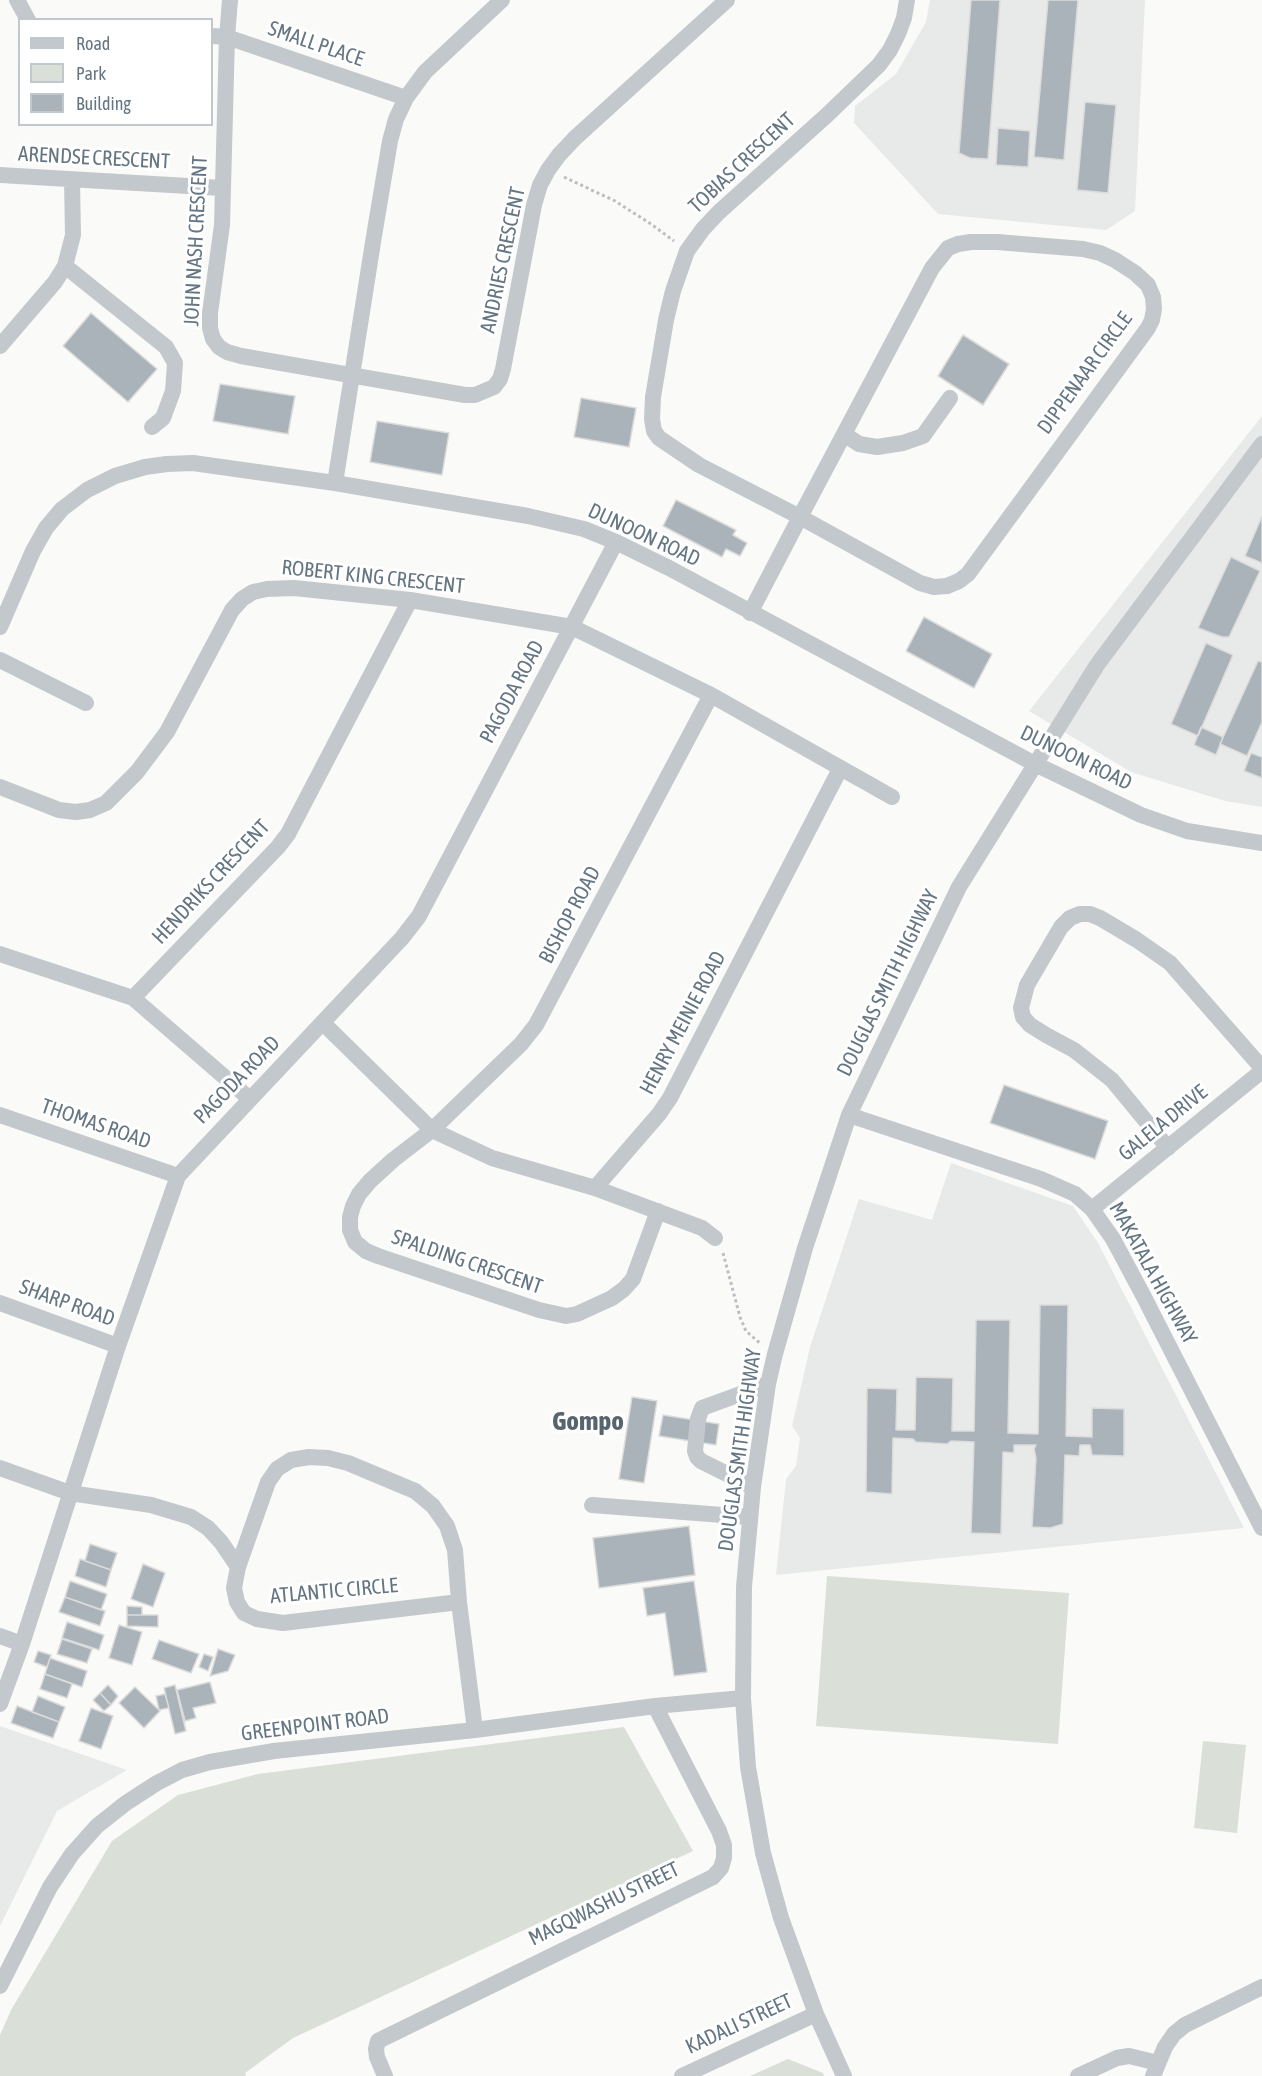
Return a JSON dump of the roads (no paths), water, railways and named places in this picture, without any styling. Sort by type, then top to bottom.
[{"type":"street","points":[[16,0],[27,18]]},
{"type":"street","name":"JOHN NASH CRESCENT","points":[[230,0],[219,37],[221,241],[212,295],[210,328],[219,347],[227,352],[352,376]]},
{"type":"street","points":[[335,483],[390,141],[396,120],[406,98],[440,56],[502,0]]},
{"type":"street","name":"ANDRIES CRESCENT","points":[[352,376],[465,395],[475,395],[494,387],[503,369],[534,205],[540,185],[548,170],[559,154],[575,138],[728,0]]},
{"type":"street","name":"TOBIAS CRESCENT","points":[[800,516],[699,465],[667,445],[654,431],[653,397],[666,320],[687,251],[703,228],[879,65],[898,34],[907,0]]},
{"type":"street","name":"SMALL PLACE","points":[[219,37],[406,98]]},
{"type":"street","name":"ARENDSE CRESCENT","points":[[0,175],[222,188]]},
{"type":"street","points":[[0,346],[55,282],[65,266],[73,235],[72,180]]},
{"type":"street","name":"DIPPENAAR CIRCLE","points":[[750,613],[800,516],[932,268],[948,248],[971,242],[1083,249],[1115,260],[1148,285],[1153,297],[1154,309],[1148,328],[968,574],[959,581],[941,586],[920,583],[800,516]]},
{"type":"street","points":[[65,266],[166,347],[175,363],[173,391],[163,418],[152,427]]},
{"type":"street","points":[[844,434],[859,444],[877,447],[903,443],[923,436],[950,398]]},
{"type":"street","name":"DOUGLAS SMITH HIGHWAY","points":[[844,2076],[816,2013],[781,1918],[764,1852],[748,1767],[743,1698],[744,1587],[749,1517],[768,1384],[775,1354],[805,1248],[849,1115],[959,887],[1097,665],[1262,444]]},
{"type":"street","name":"DUNOON ROAD","points":[[0,627],[33,551],[46,528],[62,509],[87,490],[115,476],[145,467],[193,463],[335,483],[584,529],[669,568],[1035,764],[1141,815],[1166,825],[1209,836],[1262,843]]},
{"type":"street","name":"PAGODA ROAD","points":[[0,1704],[22,1644],[118,1346],[178,1176],[402,938],[419,916],[615,542]]},
{"type":"street","name":"ROBERT KING CRESCENT","points":[[0,787],[59,810],[75,812],[90,810],[106,803],[137,772],[167,732],[232,610],[242,599],[253,592],[294,588],[410,600],[572,627]]},
{"type":"street","name":"HENDRIKS CRESCENT","points":[[133,998],[288,834],[410,600]]},
{"type":"street","points":[[572,627],[711,695],[892,797]]},
{"type":"street","points":[[0,660],[86,703]]},
{"type":"street","name":"BISHOP ROAD","points":[[432,1130],[521,1044],[536,1025],[711,695]]},
{"type":"street","name":"HENRY MEINIE ROAD","points":[[595,1188],[670,1098],[840,769]]},
{"type":"street","points":[[1168,1148],[1112,1080],[1074,1050],[1046,1035],[1023,1017],[1021,1008],[1027,986],[1061,927],[1070,918],[1080,914],[1100,918],[1170,963],[1262,1070]]},
{"type":"street","points":[[0,954],[133,998],[250,1099]]},
{"type":"street","points":[[323,1023],[432,1130],[492,1158],[595,1188],[658,1211],[702,1228],[715,1238]]},
{"type":"street","name":"GALELA DRIVE","points":[[1092,1209],[1262,1070]]},
{"type":"street","name":"THOMAS ROAD","points":[[0,1115],[178,1176]]},
{"type":"street","name":"MAKATALA HIGHWAY","points":[[849,1115],[1051,1183],[1075,1194],[1092,1209],[1113,1239],[1144,1297],[1262,1528]]},
{"type":"street","name":"SPALDING CRESCENT","points":[[432,1130],[393,1160],[359,1194],[350,1217],[350,1230],[355,1242],[366,1251],[528,1306],[566,1316],[577,1314],[603,1302],[624,1289],[633,1279],[658,1211]]},
{"type":"street","name":"SHARP ROAD","points":[[0,1303],[118,1346]]},
{"type":"street","points":[[753,1487],[697,1457],[695,1451],[698,1419],[702,1408],[768,1384]]},
{"type":"street","name":"ATLANTIC CIRCLE","points":[[459,1602],[283,1623],[257,1619],[244,1613],[237,1602],[234,1588],[238,1567],[268,1482],[278,1469],[291,1460],[309,1457],[328,1458],[348,1463],[415,1491],[433,1506],[447,1527],[455,1550],[475,1730]]},
{"type":"street","points":[[0,1468],[70,1493],[151,1505],[191,1517],[208,1528],[238,1567]]},
{"type":"street","points":[[592,1504],[749,1517]]},
{"type":"street","points":[[0,1636],[22,1644]]},
{"type":"street","name":"GREENPOINT ROAD","points":[[0,1986],[50,1887],[72,1854],[97,1826],[126,1803],[182,1770],[240,1756],[475,1730],[655,1706],[743,1698]]},
{"type":"street","name":"MAGQWASHU STREET","points":[[385,2076],[376,2049],[378,2042],[384,2038],[712,1877],[721,1868],[724,1845],[719,1831],[655,1706]]},
{"type":"street","points":[[1078,2076],[1117,2058],[1129,2056],[1156,2069],[1174,2034],[1185,2025],[1262,1988]]},
{"type":"street","name":"KADALI STREET","points":[[682,2076],[816,2013]]},
{"type":"district","name":"Gompo","points":[[588,1421]]}]
